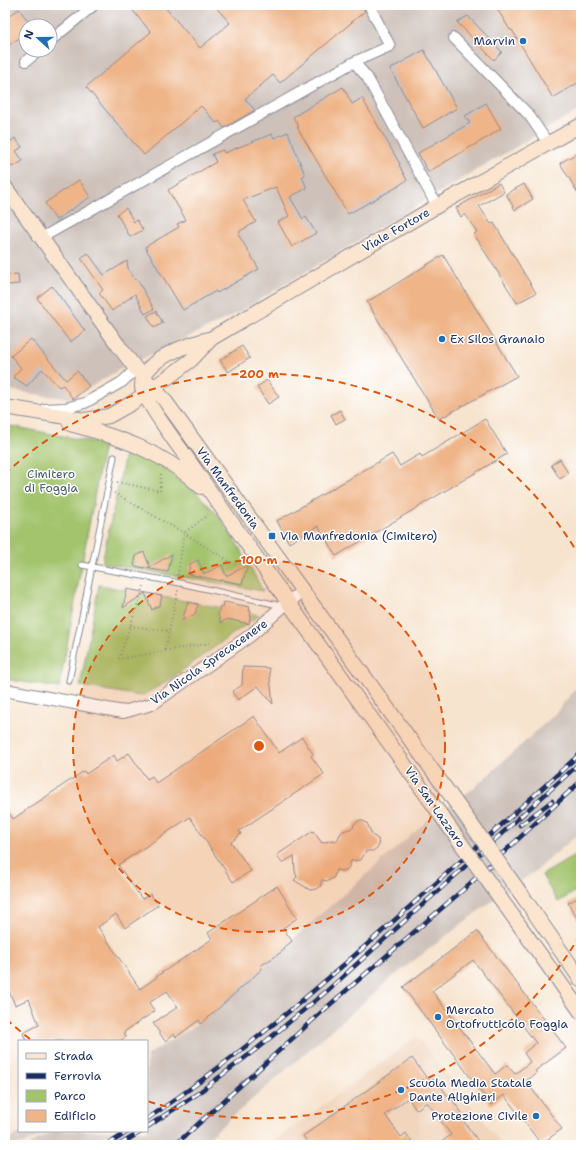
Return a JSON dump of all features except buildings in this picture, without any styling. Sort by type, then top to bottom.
[{"type":"main road","name":"Viale Fortore","points":[[140,373],[157,360],[190,344],[212,338],[437,206],[581,125]]},
{"type":"main road","name":"Via Manfredonia","points":[[5,187],[118,345],[140,373],[148,391],[217,502],[286,604]]},
{"type":"main road","name":"Viale Fortore","points":[[11,409],[85,420],[109,416],[132,403],[191,360],[212,338]]},
{"type":"main road","points":[[118,345],[141,359],[157,360]]},
{"type":"main road","name":"Via Manfredonia","points":[[148,391],[163,398],[303,591]]},
{"type":"main road","points":[[11,409],[125,440],[161,456],[195,481],[217,502]]},
{"type":"main road","name":"Via San Lazzaro","points":[[303,591],[451,796],[581,980]]},
{"type":"main road","name":"Via San Lazzaro","points":[[286,604],[435,807],[581,1012]]},
{"type":"street","points":[[58,34],[94,5]]},
{"type":"street","points":[[41,238],[354,62],[390,46],[369,5]]},
{"type":"street","points":[[454,38],[529,115],[548,143]]},
{"type":"street","points":[[26,61],[30,58]]},
{"type":"street","points":[[354,62],[367,77],[437,206]]},
{"type":"street","points":[[11,409],[65,408],[85,403],[140,373]]},
{"type":"street","points":[[286,604],[303,591]]},
{"type":"street","name":"Via Nicola Sprecacenere","points":[[5,690],[123,712],[152,704],[251,635],[286,604]]},
{"type":"lane","points":[[69,681],[114,458]]},
{"type":"lane","points":[[82,565],[286,604]]},
{"type":"path","points":[[110,480],[160,491],[161,471]]},
{"type":"path","points":[[108,489],[184,533],[235,565]]},
{"type":"path","points":[[165,651],[178,583],[184,533],[208,515]]},
{"type":"path","points":[[147,577],[119,659],[210,643]]},
{"type":"path","points":[[130,626],[170,631]]},
{"type":"shaded area","points":[[5,5],[581,5],[581,109],[234,315],[117,371],[72,398],[45,396],[5,389]]},
{"type":"shaded area","points":[[581,682],[581,832],[534,872],[485,906],[390,979],[200,1145],[27,1145],[51,1132],[148,1132],[148,1054],[193,1027],[427,821],[475,787],[553,716]]},
{"type":"shaded area","name":"Scuola Media Statale Dante Alighieri","points":[[417,1036],[502,1145],[269,1145]]},
{"type":"shaded area","points":[[21,1132],[47,1132],[21,1145],[5,1145],[5,1142]]},
{"type":"green space","name":"Cimitero di Foggia","points":[[5,425],[104,444],[59,688],[5,679]]},
{"type":"green space","points":[[126,450],[173,469],[219,516],[242,552],[263,591],[102,563]]},
{"type":"green space","points":[[99,585],[259,615],[163,684],[141,696],[80,686]]},
{"type":"green space","points":[[581,852],[581,888],[558,902],[542,875]]},
{"type":"railway","points":[[148,1118],[215,1071],[280,1019],[406,910],[581,753]]},
{"type":"railway","points":[[148,1126],[197,1094],[259,1047],[328,990],[581,762]]},
{"type":"railway","points":[[175,1145],[326,1008],[464,889],[581,781]]},
{"type":"railway","points":[[520,825],[552,801]]},
{"type":"railway","points":[[107,1145],[127,1132]]},
{"type":"railway","points":[[119,1145],[140,1132]]},
{"type":"place","name":"Marvin","points":[[523,41]]},
{"type":"place","name":"Ex Silos Granaio","points":[[442,339]]},
{"type":"place","name":"Via Manfredonia (Cimitero)","points":[[272,536]]},
{"type":"place","name":"Mercato Ortofrutticolo Foggia","points":[[438,1017]]},
{"type":"place","name":"Scuola Media Statale Dante Alighieri","points":[[401,1090]]},
{"type":"place","name":"Protezione Civile","points":[[536,1116]]}]
